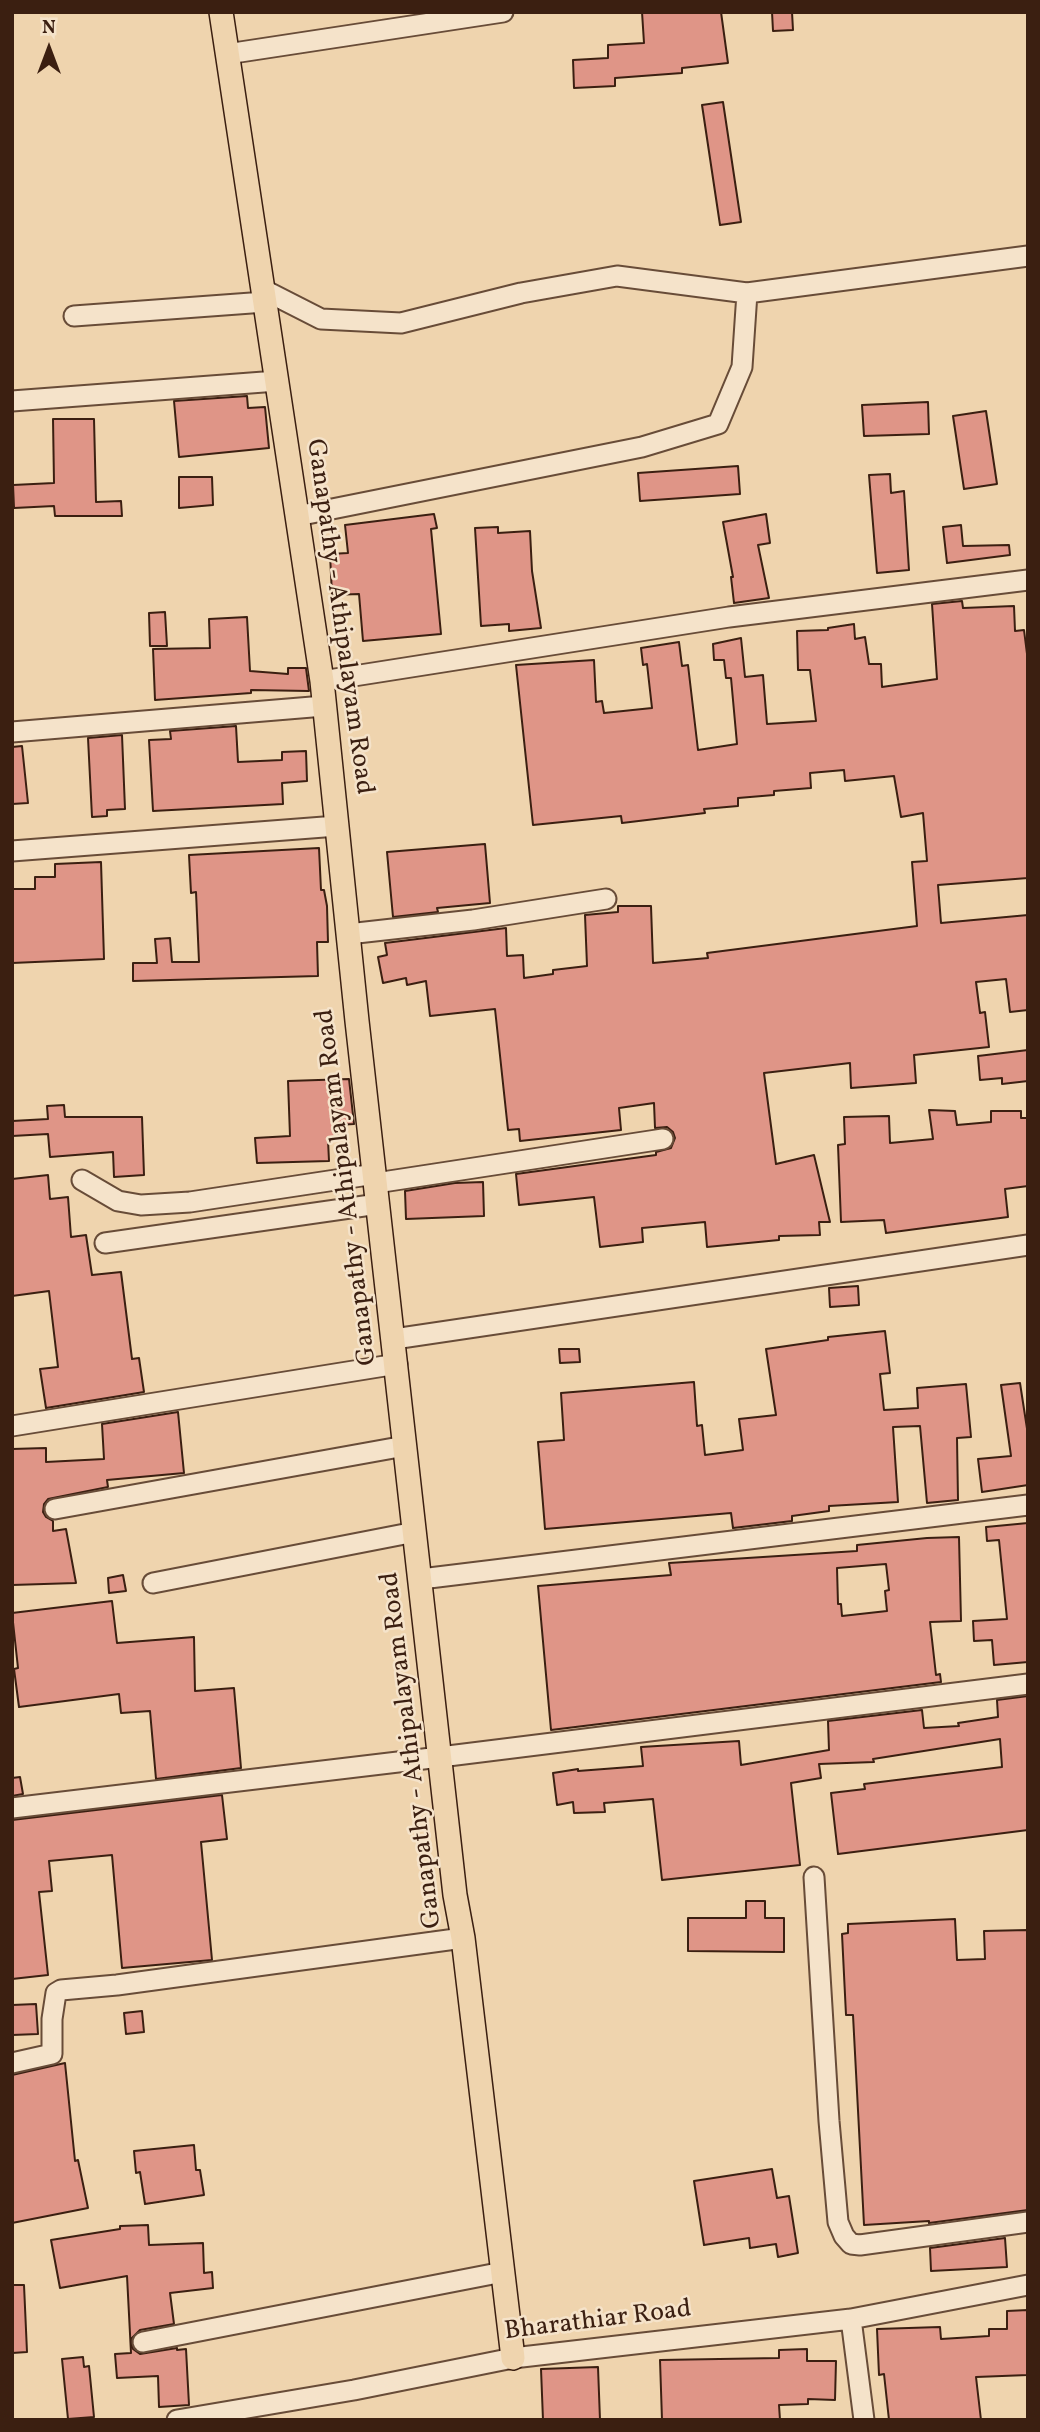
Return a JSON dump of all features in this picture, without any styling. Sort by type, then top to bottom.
[{"type":"main road","name":"Ganapathy - Athipalayam Road","points":[[220,12],[322,681],[455,1895],[463,1938],[513,2358]]},
{"type":"street","points":[[227,54],[503,12]]},
{"type":"street","points":[[74,316],[265,296],[321,318],[401,323],[521,293],[617,276],[747,293],[1028,256]]},
{"type":"street","points":[[297,516],[642,447],[718,424],[742,367],[747,293]]},
{"type":"street","points":[[12,401],[277,381]]},
{"type":"street","points":[[322,681],[729,617],[1028,580]]},
{"type":"street","points":[[12,732],[324,706]]},
{"type":"street","points":[[12,851],[337,826]]},
{"type":"street","points":[[348,934],[472,920],[606,899]]},
{"type":"street","points":[[105,1242],[376,1187],[663,1139]]},
{"type":"street","points":[[82,1181],[118,1201],[141,1205],[376,1187]]},
{"type":"street","points":[[394,1339],[1028,1245]]},
{"type":"street","points":[[12,1426],[397,1364]]},
{"type":"street","points":[[55,1509],[405,1447]]},
{"type":"street","points":[[421,1579],[1028,1505]]},
{"type":"street","points":[[153,1583],[415,1532]]},
{"type":"street","points":[[12,1808],[1028,1684]]},
{"type":"street","points":[[814,1877],[829,2121],[838,2222],[844,2236],[851,2244],[860,2245],[1028,2222]]},
{"type":"street","points":[[12,2063],[52,2054],[52,2018],[56,1993],[61,1990],[117,1985],[463,1938]]},
{"type":"street","points":[[143,2342],[503,2272]]},
{"type":"street","name":"Bharathiar Road","points":[[177,2420],[354,2390],[513,2358],[852,2319],[1028,2285]]},
{"type":"street","points":[[852,2319],[864,2420]]},
{"type":"building","points":[[642,12],[721,12],[728,63],[682,68],[682,73],[615,78],[615,86],[574,88],[573,60],[608,58],[608,45],[644,43]]},
{"type":"building","points":[[772,12],[792,12],[793,30],[773,31]]},
{"type":"building","points":[[723,102],[741,222],[720,225],[702,105]]},
{"type":"building","points":[[247,396],[248,408],[265,407],[269,448],[179,457],[174,401]]},
{"type":"building","points":[[928,402],[929,434],[864,436],[862,405]]},
{"type":"building","points":[[986,411],[997,484],[964,489],[953,416]]},
{"type":"building","points":[[53,419],[94,419],[96,502],[121,501],[122,516],[55,516],[54,506],[14,508],[13,485],[54,483]]},
{"type":"building","points":[[738,466],[740,494],[640,501],[638,473]]},
{"type":"building","points":[[890,474],[891,493],[904,491],[909,570],[877,573],[869,475]]},
{"type":"building","points":[[179,477],[212,477],[213,505],[179,508]]},
{"type":"building","points":[[434,514],[437,528],[431,529],[441,634],[363,641],[359,594],[332,595],[330,554],[348,553],[345,525]]},
{"type":"building","points":[[766,514],[770,543],[758,545],[769,598],[734,603],[733,577],[723,522]]},
{"type":"building","points":[[961,525],[963,546],[1009,545],[1010,555],[947,563],[943,527]]},
{"type":"building","points":[[498,527],[498,533],[530,531],[532,571],[541,628],[509,631],[509,624],[481,626],[475,528]]},
{"type":"building","points":[[962,601],[963,608],[1014,606],[1015,631],[1024,630],[1028,662],[1028,878],[938,885],[941,923],[1028,915],[1028,1010],[1010,1012],[1006,979],[976,982],[980,1013],[985,1012],[989,1047],[914,1055],[916,1083],[851,1088],[850,1063],[764,1073],[776,1164],[814,1155],[830,1222],[819,1222],[820,1235],[779,1236],[779,1240],[707,1247],[705,1222],[642,1228],[643,1242],[600,1247],[594,1197],[519,1205],[516,1174],[656,1155],[656,1152],[671,1148],[675,1138],[673,1132],[667,1127],[655,1128],[654,1103],[619,1108],[621,1130],[520,1141],[519,1129],[508,1130],[495,1009],[430,1016],[426,981],[407,985],[406,978],[383,983],[378,957],[387,955],[385,943],[506,928],[507,956],[523,955],[524,978],[553,974],[553,970],[587,966],[585,915],[618,912],[618,906],[651,906],[653,963],[708,958],[707,953],[917,926],[912,862],[927,861],[923,813],[901,817],[894,776],[845,781],[844,770],[810,773],[811,788],[738,798],[738,806],[704,809],[705,813],[622,823],[621,816],[533,825],[516,665],[594,660],[596,702],[602,701],[604,713],[652,708],[647,664],[643,665],[641,648],[679,642],[682,666],[688,665],[698,750],[737,744],[731,678],[726,678],[724,660],[714,660],[713,644],[741,638],[745,677],[763,675],[767,724],[816,721],[810,670],[798,670],[797,631],[828,630],[854,624],[855,639],[865,637],[869,664],[881,664],[882,687],[937,679],[932,604]]},
{"type":"building","points":[[165,612],[167,646],[150,646],[149,613]]},
{"type":"building","points":[[247,617],[250,671],[288,674],[288,668],[306,668],[309,691],[251,690],[251,693],[155,700],[153,649],[210,648],[209,619]]},
{"type":"building","points":[[236,726],[238,762],[282,760],[282,752],[306,751],[307,781],[282,783],[283,804],[153,811],[149,740],[171,739],[170,731]]},
{"type":"building","points":[[122,735],[125,809],[107,810],[107,816],[92,817],[88,738]]},
{"type":"building","points":[[22,746],[28,803],[12,804],[12,747]]},
{"type":"building","points":[[485,844],[490,903],[437,908],[438,912],[393,917],[387,852]]},
{"type":"building","points":[[319,848],[321,890],[324,890],[327,906],[328,942],[317,942],[318,976],[133,981],[133,963],[157,963],[155,939],[170,938],[172,962],[199,962],[196,892],[191,893],[189,855]]},
{"type":"building","points":[[101,862],[104,959],[12,963],[12,889],[35,889],[35,877],[55,877],[55,864]]},
{"type":"building","points":[[1028,1050],[1028,1081],[1002,1084],[1002,1078],[980,1080],[978,1056]]},
{"type":"building","points":[[349,1079],[354,1124],[337,1125],[338,1139],[328,1140],[329,1161],[257,1163],[255,1138],[290,1136],[288,1081]]},
{"type":"building","points":[[64,1105],[65,1117],[142,1117],[144,1175],[114,1177],[113,1152],[50,1157],[48,1134],[12,1136],[12,1121],[48,1119],[47,1106]]},
{"type":"building","points":[[929,1110],[955,1111],[957,1125],[991,1122],[991,1111],[1021,1111],[1021,1118],[1028,1118],[1028,1186],[1005,1189],[1008,1217],[886,1233],[884,1220],[841,1222],[838,1145],[845,1144],[844,1117],[889,1116],[890,1143],[933,1139]]},
{"type":"building","points":[[48,1175],[50,1199],[68,1197],[71,1237],[86,1235],[92,1275],[121,1272],[132,1359],[139,1358],[144,1392],[46,1408],[40,1369],[58,1367],[49,1291],[12,1296],[12,1179]]},
{"type":"building","points":[[483,1182],[484,1216],[406,1219],[405,1191],[455,1183]]},
{"type":"building","points":[[858,1286],[859,1305],[830,1307],[829,1288]]},
{"type":"building","points":[[885,1331],[890,1373],[880,1374],[884,1410],[918,1408],[917,1388],[966,1384],[971,1437],[957,1438],[958,1500],[927,1503],[920,1426],[893,1427],[898,1502],[829,1506],[829,1511],[792,1516],[792,1521],[733,1528],[731,1513],[545,1529],[538,1442],[564,1440],[561,1393],[694,1382],[697,1426],[702,1425],[705,1455],[743,1450],[739,1419],[776,1415],[766,1349],[828,1340],[828,1337]]},
{"type":"building","points":[[559,1349],[579,1349],[580,1362],[560,1363]]},
{"type":"building","points":[[1020,1383],[1028,1435],[1028,1485],[982,1492],[978,1459],[1011,1456],[1001,1385]]},
{"type":"building","points":[[178,1412],[184,1473],[107,1480],[108,1487],[48,1499],[43,1512],[53,1521],[53,1531],[66,1529],[76,1583],[12,1585],[12,1449],[46,1448],[46,1462],[104,1459],[102,1424]]},
{"type":"building","points":[[1028,1523],[1028,1662],[994,1665],[992,1640],[974,1641],[973,1621],[1007,1619],[999,1540],[987,1541],[986,1527]]},
{"type":"building","points":[[959,1537],[961,1621],[930,1622],[936,1675],[940,1674],[941,1682],[551,1730],[538,1586],[671,1575],[669,1563],[857,1551],[857,1545]],"holes":[[[886,1564],[889,1590],[885,1591],[887,1611],[842,1616],[841,1604],[838,1604],[837,1568]]]},
{"type":"building","points":[[123,1575],[126,1591],[109,1593],[108,1578]]},
{"type":"building","points":[[112,1601],[117,1643],[194,1637],[195,1691],[234,1688],[241,1768],[156,1779],[150,1711],[121,1713],[119,1694],[19,1707],[14,1669],[18,1668],[12,1613]]},
{"type":"building","points":[[1028,1696],[1028,1830],[838,1854],[831,1793],[865,1789],[864,1784],[1002,1767],[1000,1739],[873,1759],[874,1762],[819,1764],[821,1778],[791,1783],[800,1865],[662,1880],[653,1799],[604,1803],[605,1812],[574,1813],[573,1802],[557,1805],[553,1773],[643,1766],[641,1747],[739,1741],[741,1765],[829,1750],[828,1721],[922,1710],[924,1728],[959,1726],[958,1723],[998,1717],[997,1700]]},
{"type":"building","points":[[20,1777],[23,1794],[12,1796],[12,1778]]},
{"type":"building","points":[[222,1795],[227,1839],[201,1842],[212,1960],[122,1968],[112,1855],[49,1861],[52,1891],[39,1892],[48,1975],[12,1979],[12,1820]]},
{"type":"building","points":[[746,1901],[765,1901],[765,1918],[784,1918],[784,1952],[688,1951],[688,1918],[746,1918]]},
{"type":"building","points":[[955,1919],[957,1960],[985,1959],[984,1931],[1028,1930],[1028,2210],[929,2223],[864,2225],[853,2015],[846,2015],[842,1934],[848,1933],[848,1924]]},
{"type":"building","points":[[36,2004],[38,2034],[12,2035],[12,2005]]},
{"type":"building","points":[[142,2011],[144,2032],[126,2034],[124,2013]]},
{"type":"building","points":[[65,2063],[75,2161],[78,2160],[88,2208],[12,2223],[12,2075]]},
{"type":"building","points":[[194,2145],[196,2170],[200,2170],[204,2195],[145,2204],[140,2172],[136,2173],[134,2151]]},
{"type":"building","points":[[772,2169],[777,2198],[789,2196],[798,2253],[778,2257],[776,2244],[750,2248],[749,2238],[704,2245],[694,2181]]},
{"type":"building","points":[[148,2225],[149,2245],[203,2243],[204,2273],[212,2272],[213,2288],[170,2293],[174,2324],[140,2330],[131,2339],[133,2349],[140,2354],[186,2349],[189,2405],[159,2407],[158,2376],[117,2378],[115,2354],[131,2353],[127,2276],[60,2288],[51,2240],[120,2229],[120,2226]]},
{"type":"building","points":[[1005,2238],[1007,2267],[931,2271],[930,2248]]},
{"type":"building","points":[[12,2285],[24,2285],[27,2352],[12,2353]]},
{"type":"building","points":[[1028,2310],[1028,2375],[976,2377],[981,2420],[889,2420],[884,2374],[879,2375],[877,2329],[940,2327],[941,2339],[989,2336],[989,2329],[1007,2329],[1007,2311]]},
{"type":"building","points":[[807,2349],[807,2361],[836,2361],[835,2400],[808,2399],[808,2404],[779,2405],[780,2420],[662,2420],[660,2360],[779,2358],[779,2350]]},
{"type":"building","points":[[83,2357],[84,2367],[89,2366],[94,2417],[68,2419],[62,2359]]},
{"type":"building","points":[[598,2367],[600,2420],[543,2420],[541,2369]]}]
